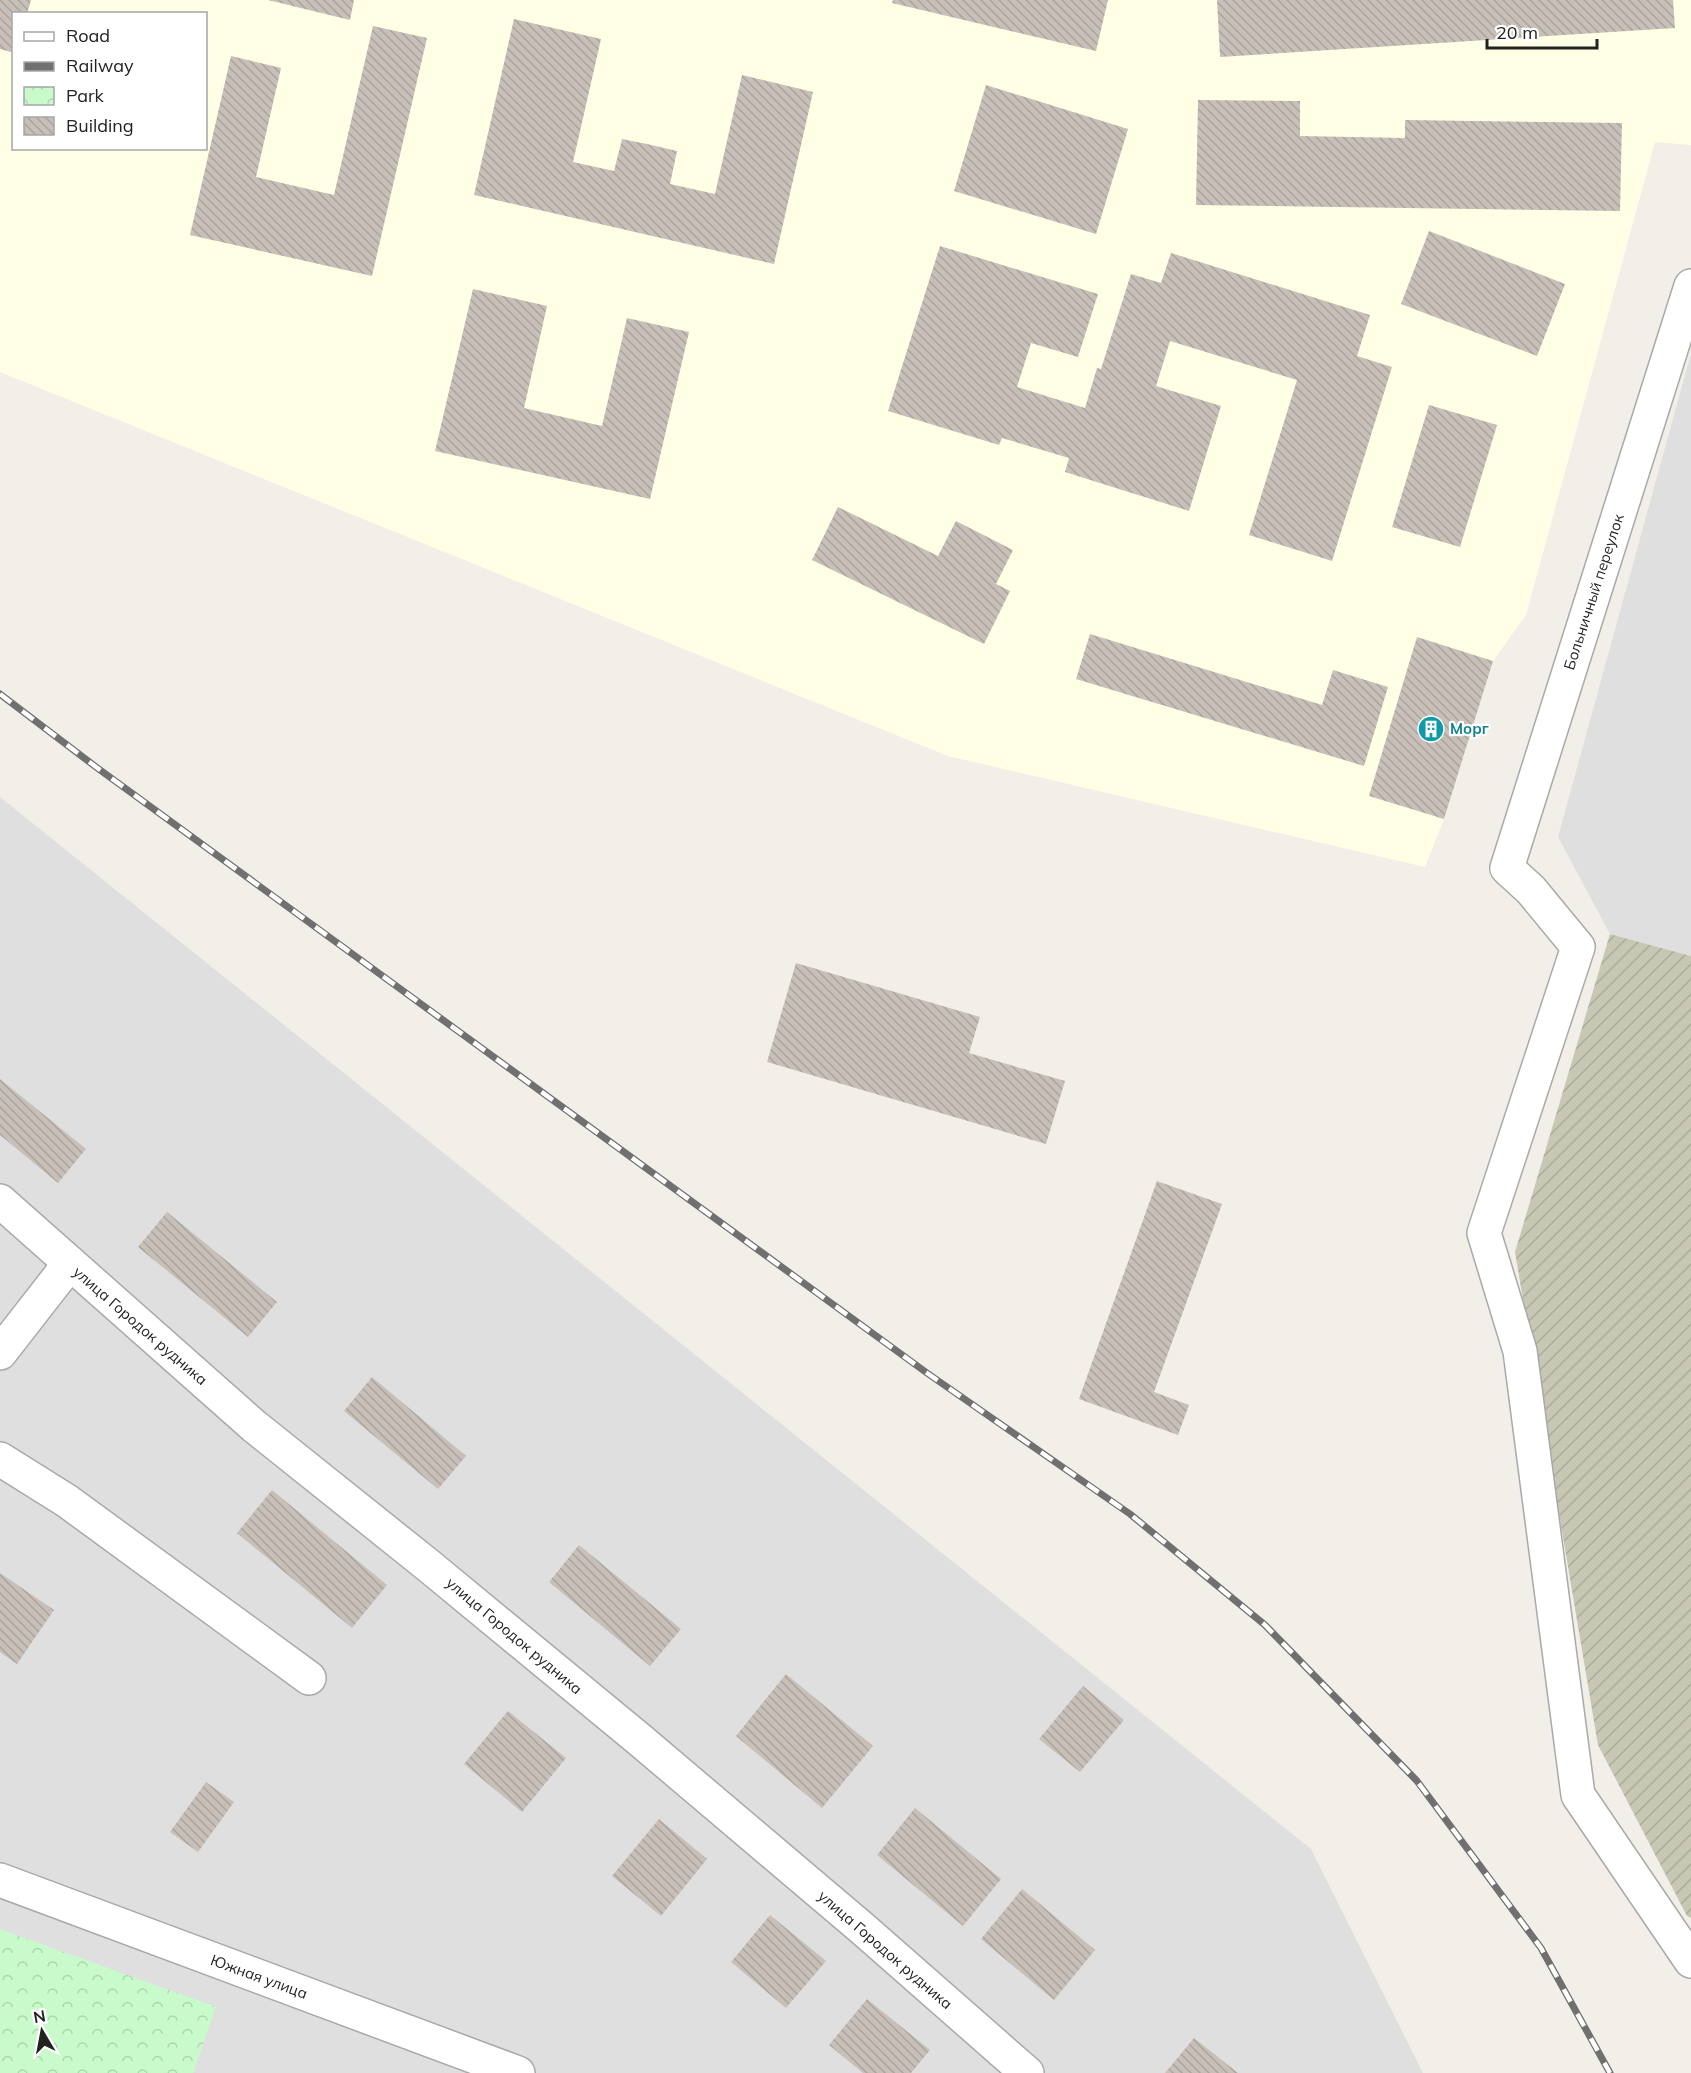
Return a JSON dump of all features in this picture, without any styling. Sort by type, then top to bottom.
[{"type":"street","name":"Больничный переулок","points":[[1691,286],[1507,868],[1531,890],[1578,947],[1484,1233],[1520,1351],[1578,1795],[1691,1961]]},
{"type":"street","name":"улица Городок рудника","points":[[0,1201],[254,1426],[429,1566],[640,1740],[854,1922],[1024,2072]]},
{"type":"street","points":[[0,1353],[70,1263]]},
{"type":"street","points":[[0,1459],[67,1502],[309,1678]]},
{"type":"street","name":"Южная улица","points":[[0,1880],[518,2073]]},
{"type":"shaded area","points":[[0,0],[1691,0],[1691,145],[1655,142],[1526,615],[1493,661],[1444,819],[1425,867],[948,756],[0,372]]},
{"type":"shaded area","points":[[1691,353],[1691,956],[1610,934],[1558,837]]},
{"type":"shaded area","points":[[0,797],[1311,1849],[1423,2073],[0,2073]]},
{"type":"shaded area","points":[[1610,934],[1691,956],[1691,1918],[1687,1916],[1598,1745],[1515,1252]]},
{"type":"green space","points":[[0,1929],[216,2007],[193,2073],[0,2073]]},
{"type":"building","points":[[0,0],[31,0],[28,12],[12,12],[12,52],[0,49]]},
{"type":"building","points":[[268,0],[354,0],[350,20]]},
{"type":"building","points":[[893,0],[1108,0],[1096,51],[892,3]]},
{"type":"building","points":[[1217,0],[1673,0],[1675,28],[1220,57]]},
{"type":"building","points":[[514,19],[601,39],[573,162],[614,171],[622,139],[647,144],[677,151],[670,184],[715,194],[742,75],[813,92],[774,264],[474,195]]},
{"type":"building","points":[[373,26],[427,38],[372,276],[190,235],[231,56],[281,68],[256,177],[334,195]]},
{"type":"building","points":[[986,85],[1128,129],[1096,234],[954,191]]},
{"type":"building","points":[[1198,100],[1300,101],[1300,136],[1405,138],[1405,120],[1622,123],[1620,211],[1196,205]]},
{"type":"building","points":[[1429,231],[1565,284],[1537,356],[1401,304]]},
{"type":"building","points":[[940,246],[1098,294],[1078,357],[1031,343],[1017,387],[1085,408],[1097,368],[1101,369],[1131,274],[1161,283],[1171,253],[1370,315],[1357,356],[1392,367],[1332,561],[1249,535],[1297,380],[1170,341],[1156,386],[1221,406],[1189,511],[1065,472],[1069,458],[1002,438],[999,445],[888,411]]},
{"type":"building","points":[[473,289],[547,306],[524,408],[602,426],[627,318],[689,332],[650,499],[435,451]]},
{"type":"building","points":[[1429,405],[1497,425],[1460,547],[1392,527]]},
{"type":"building","points":[[838,507],[938,556],[956,521],[1013,550],[996,584],[1010,591],[984,644],[812,560]]},
{"type":"building","points":[[1090,634],[1322,705],[1333,670],[1388,687],[1364,766],[1076,679]]},
{"type":"building","name":"Морг","points":[[1417,637],[1493,661],[1444,819],[1369,796]]},
{"type":"building","points":[[796,963],[980,1017],[969,1053],[1065,1081],[1046,1144],[767,1062]]},
{"type":"building","points":[[0,1079],[86,1149],[58,1183],[0,1135]]},
{"type":"building","points":[[1157,1181],[1222,1204],[1154,1392],[1189,1405],[1178,1435],[1079,1399]]},
{"type":"building","points":[[167,1212],[277,1302],[248,1337],[138,1247]]},
{"type":"building","points":[[372,1377],[466,1456],[438,1489],[344,1411]]},
{"type":"building","points":[[272,1490],[387,1585],[352,1628],[237,1533]]},
{"type":"building","points":[[579,1545],[681,1629],[650,1666],[549,1582]]},
{"type":"building","points":[[0,1573],[54,1610],[17,1664],[0,1652]]},
{"type":"building","points":[[786,1674],[873,1746],[822,1808],[736,1736]]},
{"type":"building","points":[[1083,1686],[1124,1720],[1080,1772],[1039,1739]]},
{"type":"building","points":[[508,1711],[566,1758],[522,1812],[464,1764]]},
{"type":"building","points":[[206,1782],[234,1802],[198,1852],[170,1832]]},
{"type":"building","points":[[915,1808],[1001,1879],[963,1926],[877,1855]]},
{"type":"building","points":[[659,1819],[707,1859],[661,1916],[612,1876]]},
{"type":"building","points":[[1022,1889],[1095,1950],[1054,2000],[981,1939]]},
{"type":"building","points":[[770,1915],[826,1961],[786,2008],[731,1962]]},
{"type":"building","points":[[867,1999],[930,2050],[911,2073],[863,2073],[829,2045]]},
{"type":"building","points":[[1194,2038],[1238,2073],[1165,2073]]},
{"type":"railway","points":[[0,694],[96,767],[927,1373],[1130,1514],[1265,1625],[1417,1781],[1541,1948],[1610,2073]]},
{"type":"place","name":"Морг","points":[[1431,729]]}]
